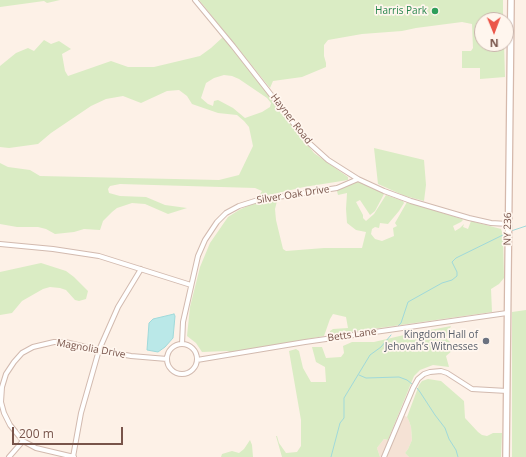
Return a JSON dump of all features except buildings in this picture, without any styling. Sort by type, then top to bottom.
[{"type":"main road","name":"NY 236","points":[[506,457],[511,0]]},
{"type":"street","name":"Hayner Road","points":[[195,0],[308,142],[328,160],[358,179],[411,201],[469,218],[491,223],[508,224]]},
{"type":"street","name":"Silver Oak Drive","points":[[182,344],[183,322],[198,256],[205,240],[217,222],[226,213],[239,206],[258,200],[337,188],[358,179]]},
{"type":"street","points":[[0,244],[54,249],[99,256],[191,286]]},
{"type":"street","points":[[9,457],[23,442],[36,448],[73,457],[83,406],[100,350],[118,307],[141,269]]},
{"type":"street","name":"Betts Lane","points":[[198,360],[305,342],[507,313]]},
{"type":"street","name":"Magnolia Drive","points":[[23,442],[10,425],[4,413],[1,397],[6,374],[22,353],[32,347],[59,342],[131,356],[167,359]]},
{"type":"street","points":[[182,344],[195,350],[198,360],[192,371],[183,375],[174,373],[171,370],[168,366],[167,359],[170,349],[174,346],[182,344]]},
{"type":"street","points":[[384,457],[413,388],[418,379],[424,374],[441,371],[447,373],[472,389],[507,391]]},
{"type":"shaded area","points":[[400,414],[407,417],[411,427],[412,440],[405,453],[409,457],[380,457],[377,448],[384,439],[388,440]]},
{"type":"green space","points":[[0,0],[60,0],[47,3],[44,1],[0,7]]},
{"type":"green space","points":[[199,0],[503,0],[503,12],[474,12],[474,52],[504,52],[505,77],[480,79],[480,68],[462,68],[462,51],[471,51],[473,48],[472,24],[462,22],[402,31],[362,34],[328,40],[324,45],[326,67],[302,77],[273,81],[270,88]]},
{"type":"green space","points":[[223,37],[314,153],[348,177],[348,180],[304,187],[260,197],[259,196],[262,191],[255,188],[120,184],[110,186],[108,189],[109,193],[120,196],[146,197],[165,205],[187,208],[168,214],[145,204],[132,203],[117,208],[112,212],[103,221],[100,230],[84,229],[74,232],[55,234],[38,227],[17,227],[0,224],[0,163],[8,167],[30,170],[40,176],[219,180],[239,175],[253,146],[249,127],[237,115],[218,113],[192,104],[187,96],[179,90],[167,91],[141,103],[123,96],[106,99],[91,106],[51,133],[38,144],[9,148],[0,147],[0,66],[16,53],[28,48],[34,51],[44,40],[51,44],[59,41],[71,49],[62,54],[65,71],[68,76],[111,61],[128,67],[154,67],[200,56]],"holes":[[[224,75],[232,76],[267,98],[271,103],[270,107],[262,112],[245,118],[233,108],[218,100],[214,101],[213,106],[201,98],[206,83],[214,78]]]},
{"type":"green space","points":[[374,148],[424,160],[426,185],[424,201],[405,196],[378,184]]},
{"type":"green space","points":[[355,182],[361,182],[384,194],[375,211],[370,215],[360,200],[356,202],[363,215],[363,218],[366,221],[374,214],[386,195],[403,201],[404,203],[388,224],[380,223],[379,228],[375,227],[372,229],[371,234],[375,239],[382,241],[394,236],[393,228],[397,226],[395,223],[407,202],[462,219],[463,220],[461,222],[453,226],[455,231],[464,224],[463,227],[468,229],[471,221],[501,229],[503,235],[504,278],[499,284],[491,289],[492,312],[330,335],[330,331],[333,329],[348,328],[346,317],[333,314],[324,336],[232,353],[227,351],[202,352],[196,343],[187,336],[190,307],[200,267],[210,243],[228,217],[254,203],[277,201],[275,209],[276,220],[283,249],[286,251],[324,248],[362,248],[366,232],[356,230],[347,223],[347,193],[338,195],[337,191],[338,189]]},
{"type":"green space","points":[[41,263],[66,271],[74,277],[88,291],[86,299],[79,301],[75,300],[66,290],[50,287],[43,289],[22,301],[12,313],[0,315],[0,272]]},
{"type":"green space","points":[[526,310],[526,457],[512,457],[512,312]]},
{"type":"green space","points":[[451,326],[446,338],[452,344],[453,350],[446,356],[449,367],[433,365],[420,370],[414,376],[388,440],[384,439],[377,448],[380,457],[282,457],[276,436],[286,453],[297,452],[301,446],[301,420],[289,351],[296,349],[299,351],[303,368],[311,382],[326,382],[325,367],[316,362],[312,347],[322,347],[326,358],[341,357],[344,353],[343,346],[352,342],[374,342]]},
{"type":"green space","points":[[428,379],[441,381],[464,401],[465,418],[482,435],[487,436],[493,433],[502,433],[501,457],[409,457],[405,453],[412,440],[411,427],[407,417],[419,385],[422,381]]},
{"type":"green space","points":[[250,440],[253,457],[221,457],[222,454],[232,451],[239,453],[244,449]]},
{"type":"water","points":[[174,314],[173,338],[158,352],[147,350],[149,323],[153,319]]},
{"type":"waterway","points":[[511,231],[526,226]]},
{"type":"waterway","points":[[398,326],[401,323],[408,302],[457,276],[457,272],[452,262],[456,258],[505,234]]},
{"type":"waterway","points":[[331,457],[340,423],[344,418],[344,398],[370,355],[381,347],[391,335]]},
{"type":"waterway","points":[[359,375],[366,378],[399,377],[412,384]]},
{"type":"waterway","points":[[417,388],[445,428],[458,457]]},
{"type":"place","name":"Harris Park","points":[[435,11]]},
{"type":"place","name":"Kingdom Hall of Jehovah’s Witnesses","points":[[486,341]]}]
